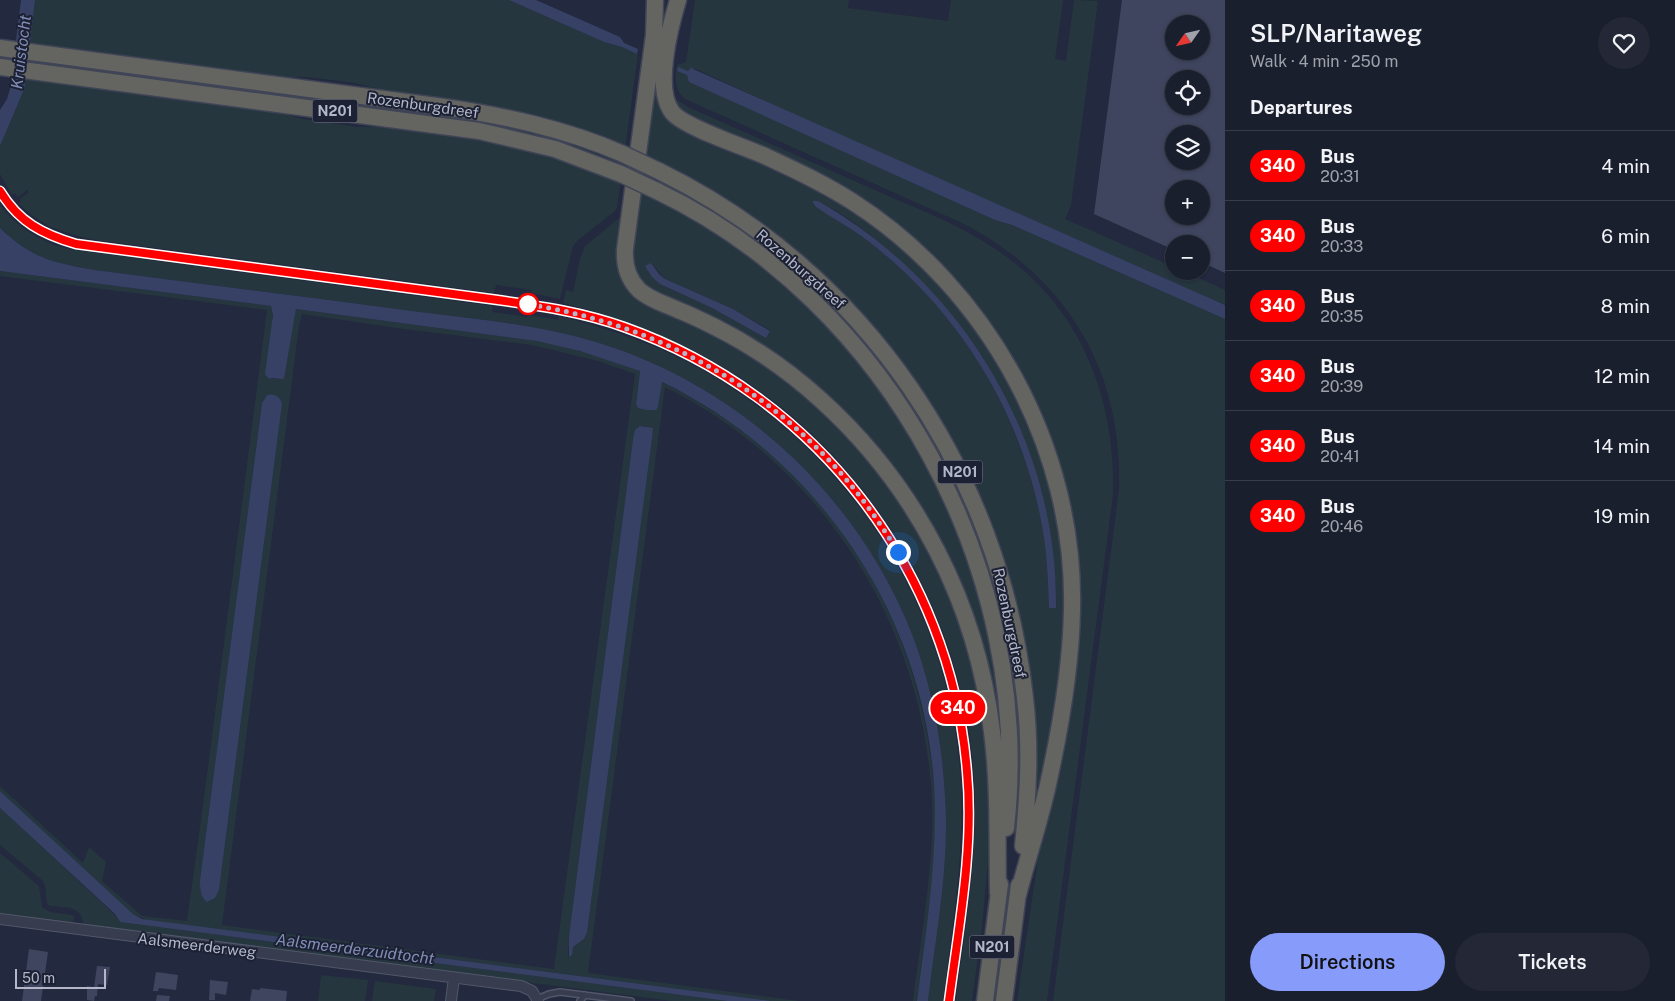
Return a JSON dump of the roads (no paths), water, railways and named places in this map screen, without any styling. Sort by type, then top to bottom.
[{"type":"highway","name":"N201","points":[[655,0],[654,35],[625,249],[627,271],[641,291],[655,300],[714,326],[746,345],[786,372],[821,400],[854,432],[880,462],[905,496],[931,538],[948,571],[964,610],[976,648],[987,694],[996,778],[998,893]]},
{"type":"highway","name":"N201","points":[[678,0],[671,24],[663,90],[667,105],[676,116],[688,124],[764,156],[814,180],[854,203],[906,242],[945,280],[982,326],[1010,370],[1034,417],[1051,464],[1062,511],[1070,564],[1072,607],[1067,676],[1047,789],[1018,895]]},
{"type":"highway","name":"Rozenburgdreef","points":[[0,48],[480,112],[516,119],[558,131],[623,154],[700,193],[749,224],[784,251],[835,296],[874,340],[908,383],[932,420],[961,474],[980,517],[1000,574],[1014,626],[1023,677],[1027,725],[1028,781],[1018,895],[1004,1001]]},
{"type":"highway","name":"Rozenburgdreef","points":[[0,67],[479,131],[555,149],[657,190],[699,214],[751,248],[794,283],[834,322],[869,363],[899,404],[924,444],[949,491],[970,541],[988,597],[1005,689],[1009,778],[1008,817],[985,1001]]},
{"type":"street","name":"Aalsmeerderweg","points":[[0,919],[523,987],[532,991],[538,1000]]},
{"type":"street","points":[[451,1001],[454,978]]},
{"type":"lane","points":[[0,191],[14,210],[28,222],[49,235],[76,244],[498,300],[552,308],[595,318],[648,336],[697,359],[766,403],[795,427],[818,448],[854,489],[872,511],[898,552],[929,614],[956,697],[965,746],[969,816],[963,893],[950,1001]]},
{"type":"lane","name":"Aalsmeerderweg","points":[[538,1000],[558,992],[631,1001]]},
{"type":"lane","points":[[580,1001],[585,995]]},
{"type":"water","name":"Kruistocht","points":[[21,0],[35,0],[25,85],[0,146],[0,110],[7,99],[10,89]]},
{"type":"water","points":[[509,0],[536,0],[620,37],[624,43],[638,49],[637,54],[604,42]]},
{"type":"water","points":[[678,67],[688,71],[692,67],[1165,280],[1225,305],[1225,319],[1012,225],[995,220],[689,82],[687,75],[677,71]]},
{"type":"water","points":[[813,201],[818,201],[870,235],[917,276],[958,322],[992,373],[1020,427],[1040,485],[1052,546],[1056,608],[1049,608],[1045,543],[1031,480],[1017,439],[1000,400],[979,363],[955,328],[928,296],[897,265],[864,238],[816,207]]},
{"type":"water","points":[[0,228],[22,246],[44,258],[95,270],[501,322],[545,329],[589,340],[642,359],[693,383],[740,414],[784,449],[824,490],[859,534],[888,583],[912,634],[925,674],[939,734],[946,822],[944,873],[928,1001],[917,1001],[933,867],[934,786],[926,722],[909,661],[884,602],[852,547],[813,497],[768,452],[717,414],[662,382],[656,410],[638,408],[636,404],[640,371],[580,351],[537,341],[296,309],[284,379],[268,378],[265,374],[273,315],[271,306],[0,271]]},
{"type":"water","points":[[651,263],[665,279],[733,309],[770,331],[766,338],[712,308],[660,284],[652,277],[645,266]]},
{"type":"water","points":[[267,395],[277,396],[282,404],[219,890],[215,898],[207,902],[200,890],[200,880],[262,403]]},
{"type":"water","points":[[640,426],[653,428],[652,439],[587,933],[584,939],[573,947],[572,955],[569,957],[569,936],[633,439],[635,430]]},
{"type":"water","name":"Aalsmeerderzuidtocht","points":[[0,791],[133,914],[142,919],[771,1001],[727,1001],[120,922],[115,914],[0,808]]}]
